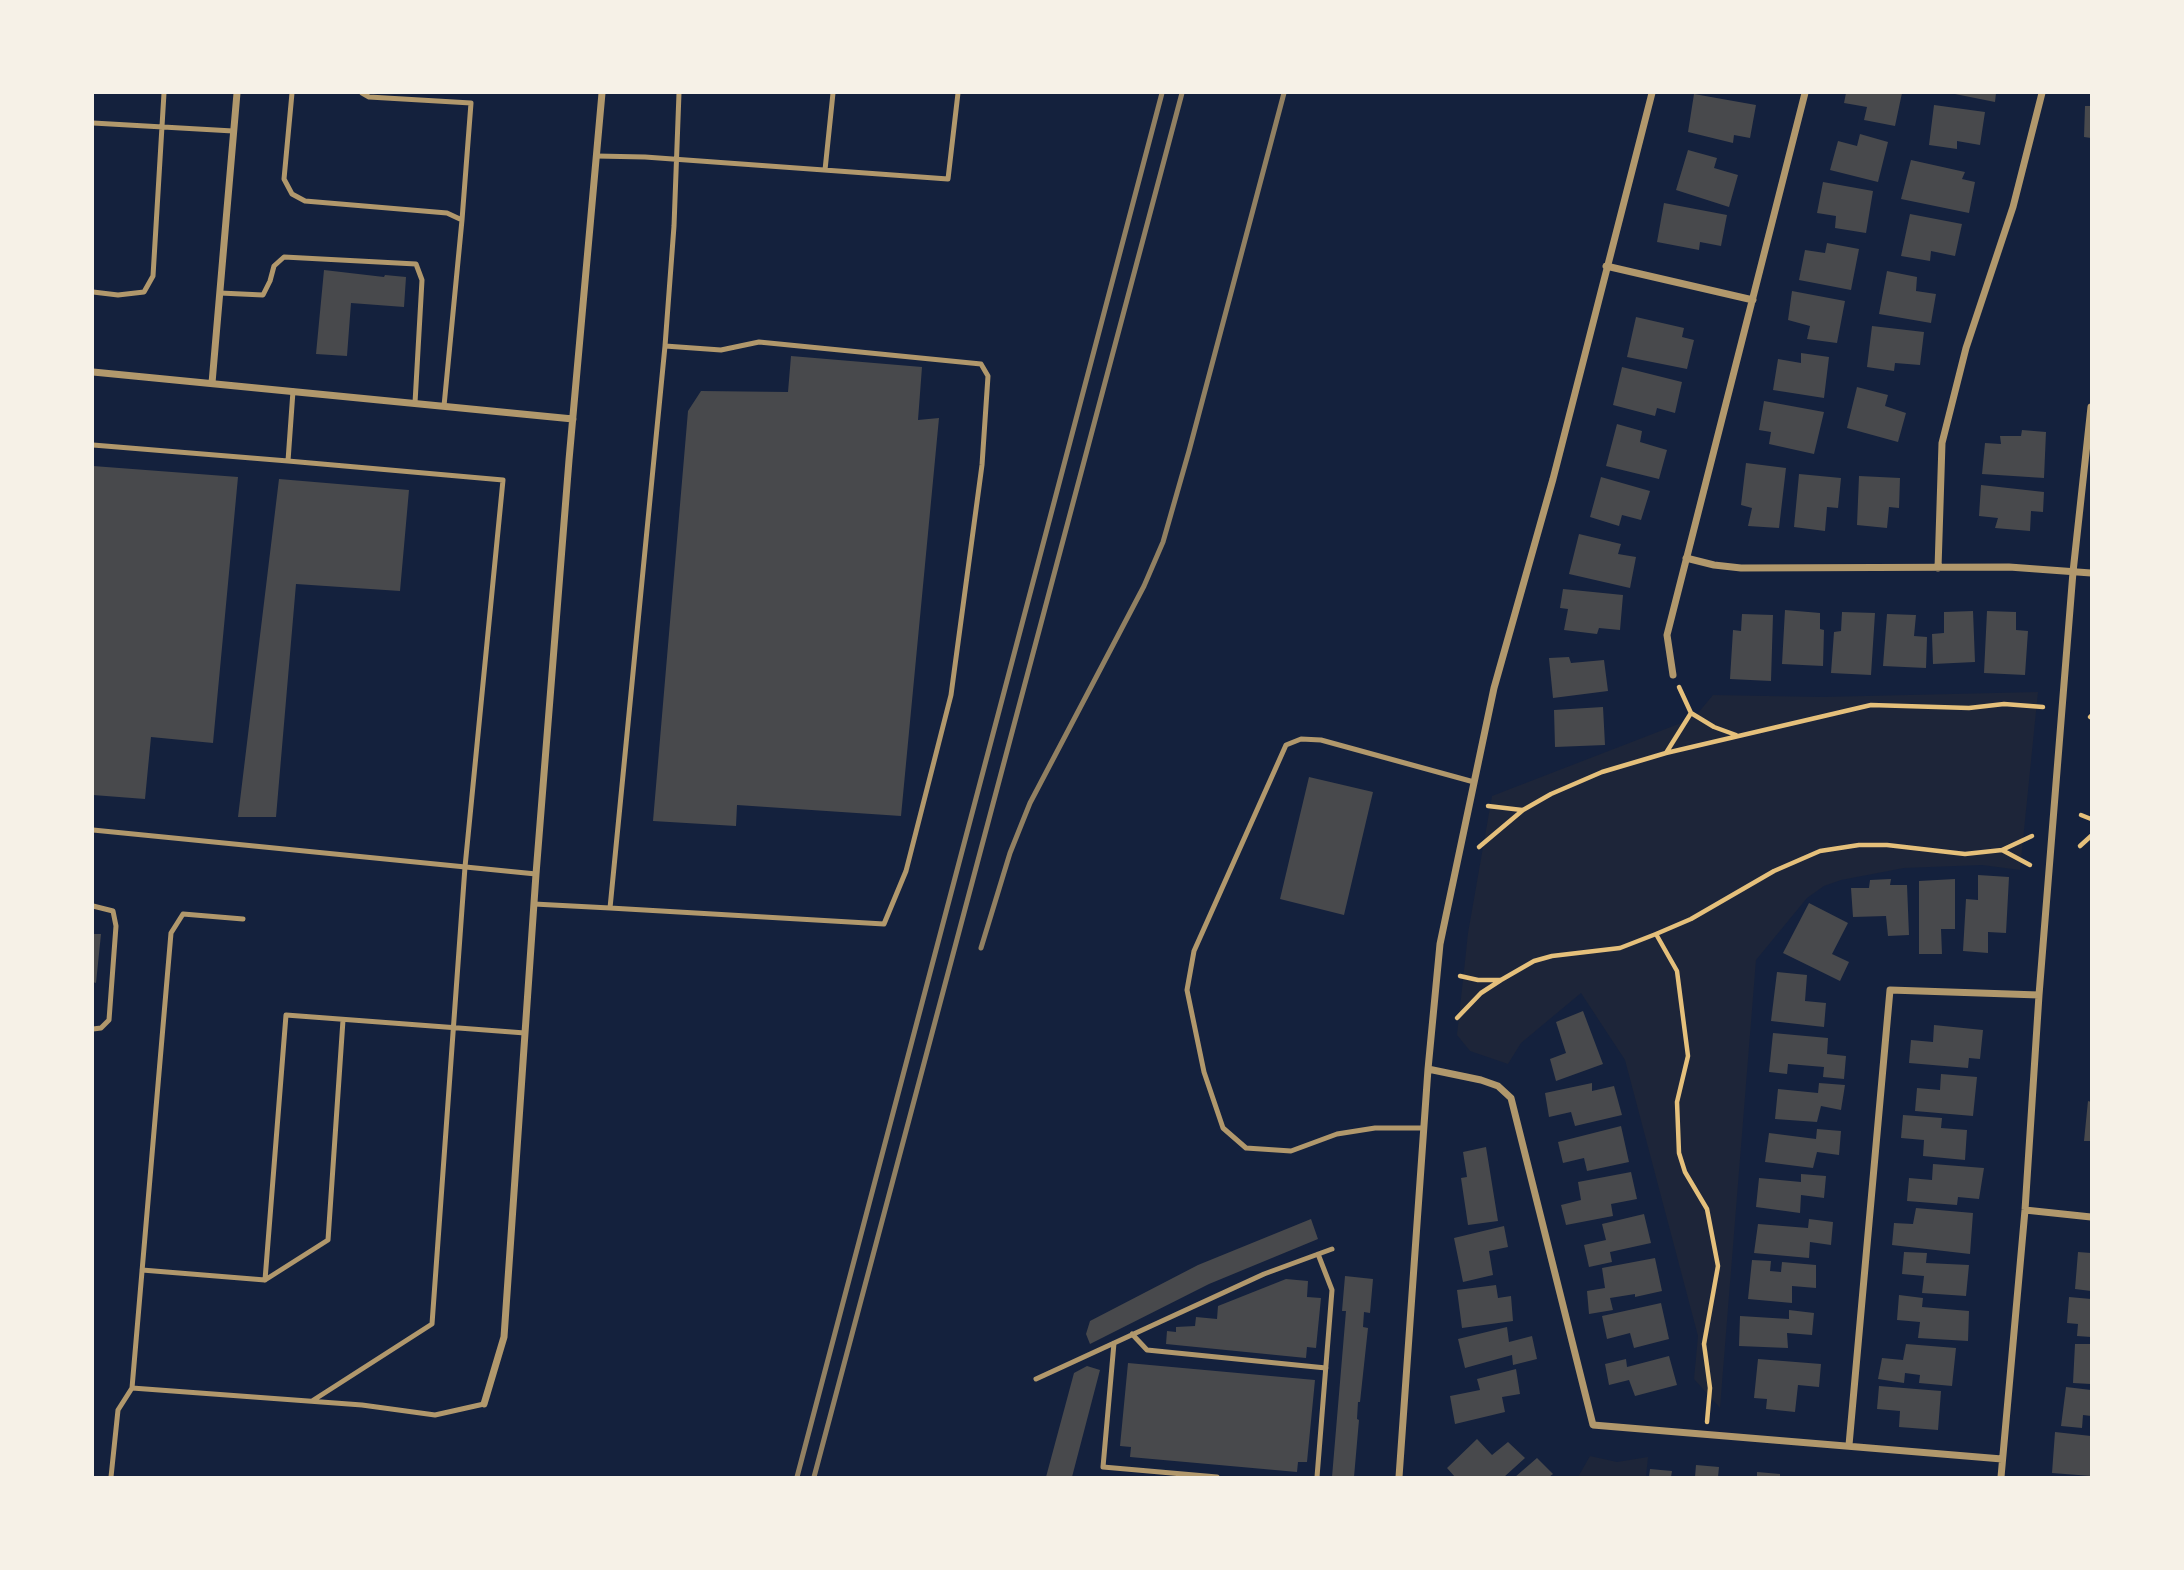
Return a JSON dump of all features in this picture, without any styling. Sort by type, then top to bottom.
[{"type":"street","points":[[212,383],[236,93]]},
{"type":"street","points":[[484,1404],[504,1338],[536,874],[602,93]]},
{"type":"street","points":[[1399,1477],[1428,1069],[1440,944],[1494,688],[1553,479],[1652,93]]},
{"type":"street","points":[[1673,675],[1667,635],[1805,93]]},
{"type":"street","points":[[1938,568],[1942,443],[1966,348],[2013,207],[2042,93]]},
{"type":"street","points":[[1606,266],[1753,300]]},
{"type":"street","points":[[93,372],[573,419]]},
{"type":"street","points":[[2001,1477],[2025,1210],[2039,995],[2073,572],[2091,407]]},
{"type":"street","points":[[1686,558],[1741,568],[2009,567],[2091,573]]},
{"type":"street","points":[[1849,1445],[1890,990],[2039,995]]},
{"type":"street","points":[[1428,1069],[1489,1083],[1511,1098],[1593,1425],[2002,1459]]},
{"type":"street","points":[[2025,1210],[2091,1217]]},
{"type":"lane","points":[[93,292],[118,295],[144,292],[153,276],[164,93]]},
{"type":"lane","points":[[292,93],[284,179],[292,194],[305,201],[447,213],[462,220]]},
{"type":"lane","points":[[362,93],[369,97],[471,103],[444,406]]},
{"type":"lane","points":[[610,908],[665,346],[674,226],[679,93]]},
{"type":"lane","points":[[825,170],[833,93]]},
{"type":"lane","points":[[597,156],[676,159],[948,179],[958,93]]},
{"type":"lane","points":[[93,123],[233,131]]},
{"type":"lane","points":[[220,293],[263,295],[274,266],[284,257],[416,264],[422,280],[415,403]]},
{"type":"lane","points":[[534,904],[884,924],[906,872],[951,695],[982,465],[988,376],[981,364],[759,342],[721,350],[665,346]]},
{"type":"lane","points":[[288,461],[293,391]]},
{"type":"lane","points":[[93,445],[503,480],[465,867],[432,1324],[312,1401]]},
{"type":"lane","points":[[1424,1128],[1375,1128],[1337,1135],[1291,1151],[1246,1148],[1223,1128],[1204,1072],[1187,990],[1194,951],[1286,745],[1301,739],[1321,740],[1474,782]]},
{"type":"lane","points":[[93,830],[536,874]]},
{"type":"lane","points":[[93,906],[113,911],[116,926],[109,1020],[101,1028],[93,1029]]},
{"type":"lane","points":[[111,1477],[118,1409],[132,1388],[171,933],[183,914],[243,919]]},
{"type":"lane","points":[[265,1280],[286,1014],[525,1033]]},
{"type":"lane","points":[[142,1270],[265,1280],[328,1240],[343,1020]]},
{"type":"lane","points":[[1037,1379],[1264,1274],[1332,1249]]},
{"type":"lane","points":[[1317,1477],[1332,1290],[1318,1254]]},
{"type":"lane","points":[[1132,1334],[1147,1350],[1326,1368]]},
{"type":"lane","points":[[1114,1343],[1104,1468],[1217,1477]]},
{"type":"lane","points":[[132,1388],[312,1401],[435,1415],[484,1404]]},
{"type":"path","points":[[1673,675],[1691,713],[1714,727],[1737,735]]},
{"type":"path","points":[[1479,847],[1523,810],[1577,782],[1666,753],[1737,735],[1871,705],[1969,708],[2004,704],[2043,707]]},
{"type":"path","points":[[1666,753],[1691,713]]},
{"type":"path","points":[[1488,806],[1523,810]]},
{"type":"path","points":[[2081,814],[2091,818]]},
{"type":"path","points":[[1457,1018],[1481,993],[1500,979],[1534,961],[1552,956],[1620,948],[1691,919],[1784,866],[1820,851],[1859,845],[1886,845],[1965,854],[2002,850],[2032,836]]},
{"type":"path","points":[[2080,846],[2091,836]]},
{"type":"path","points":[[2002,850],[2030,865]]},
{"type":"path","points":[[1656,934],[1677,971],[1688,1056],[1676,1102],[1679,1153],[1685,1172],[1707,1209],[1718,1266],[1704,1344],[1710,1388],[1705,1433]]},
{"type":"path","points":[[1460,976],[1478,980],[1500,979]]},
{"type":"shaded area","points":[[2038,692],[2020,870],[1982,865],[1904,868],[1841,880],[1824,886],[1807,898],[1756,960],[1720,1408],[1694,1379],[1698,1336],[1625,1060],[1581,993],[1521,1043],[1508,1064],[1470,1051],[1457,1035],[1468,933],[1492,796],[1681,723],[1698,713],[1713,695],[1822,697]]},
{"type":"shaded area","points":[[1590,1456],[1617,1462],[1648,1457],[1646,1477],[1578,1477]]},
{"type":"building","points":[[1846,93],[1902,93],[1895,126],[1864,120],[1867,107],[1844,103]]},
{"type":"building","points":[[1950,93],[1996,93],[1995,102]]},
{"type":"building","points":[[1694,94],[1756,105],[1750,138],[1734,135],[1733,143],[1688,132]]},
{"type":"building","points":[[1934,105],[1985,112],[1980,145],[1957,141],[1957,149],[1929,145]]},
{"type":"building","points":[[2085,106],[2091,106],[2091,138],[2084,137]]},
{"type":"building","points":[[1860,134],[1888,142],[1878,182],[1830,170],[1838,141],[1857,146]]},
{"type":"building","points":[[1688,150],[1717,158],[1714,168],[1738,175],[1729,207],[1676,190]]},
{"type":"building","points":[[1911,160],[1965,172],[1962,179],[1975,182],[1969,213],[1901,199]]},
{"type":"building","points":[[1823,182],[1873,191],[1866,233],[1835,228],[1836,216],[1817,213]]},
{"type":"building","points":[[1664,203],[1727,215],[1721,246],[1700,242],[1699,250],[1657,242]]},
{"type":"building","points":[[1910,214],[1962,224],[1955,256],[1931,251],[1930,261],[1901,256]]},
{"type":"building","points":[[1827,243],[1859,249],[1851,290],[1799,280],[1805,250],[1825,253]]},
{"type":"building","points":[[324,270],[406,277],[404,307],[351,303],[347,356],[316,354]]},
{"type":"building","points":[[1887,271],[1917,277],[1916,291],[1936,294],[1931,323],[1879,314]]},
{"type":"building","points":[[1792,291],[1845,301],[1837,343],[1807,339],[1810,326],[1788,320]]},
{"type":"building","points":[[1636,317],[1684,328],[1682,337],[1694,340],[1687,369],[1627,357]]},
{"type":"building","points":[[1872,326],[1924,332],[1920,365],[1895,363],[1894,371],[1867,367]]},
{"type":"building","points":[[1801,353],[1829,357],[1824,398],[1773,390],[1778,359],[1801,363]]},
{"type":"building","points":[[791,356],[922,367],[918,420],[939,418],[901,816],[737,805],[736,826],[653,821],[688,411],[701,391],[788,392]]},
{"type":"building","points":[[1622,367],[1682,382],[1675,413],[1657,408],[1655,416],[1613,405]]},
{"type":"building","points":[[1857,387],[1888,395],[1885,406],[1906,413],[1898,442],[1847,428]]},
{"type":"building","points":[[1764,401],[1824,412],[1814,454],[1769,444],[1771,432],[1759,430]]},
{"type":"building","points":[[1617,424],[1642,431],[1640,442],[1667,450],[1659,479],[1606,466]]},
{"type":"building","points":[[2022,430],[2046,432],[2044,478],[1982,474],[1985,443],[2001,444],[2000,436],[2021,436]]},
{"type":"building","points":[[1746,463],[1786,468],[1779,528],[1748,526],[1752,508],[1741,505]]},
{"type":"building","points":[[93,466],[238,477],[213,743],[151,737],[145,799],[93,795]]},
{"type":"building","points":[[1799,474],[1841,478],[1838,508],[1827,507],[1825,531],[1794,527]]},
{"type":"building","points":[[1859,476],[1900,478],[1899,508],[1889,507],[1887,528],[1857,525]]},
{"type":"building","points":[[1601,477],[1650,491],[1641,520],[1622,515],[1619,526],[1590,517]]},
{"type":"building","points":[[279,479],[409,490],[400,591],[296,584],[276,817],[238,817]]},
{"type":"building","points":[[1981,485],[2044,492],[2043,512],[2031,511],[2030,531],[1995,528],[1998,518],[1979,516]]},
{"type":"building","points":[[1579,534],[1621,544],[1618,554],[1636,557],[1630,588],[1569,574]]},
{"type":"building","points":[[1563,589],[1623,595],[1620,630],[1599,628],[1597,634],[1564,630],[1568,609],[1560,608]]},
{"type":"building","points":[[1785,610],[1820,613],[1820,629],[1824,630],[1823,666],[1782,664]]},
{"type":"building","points":[[1973,611],[1975,662],[1933,664],[1932,634],[1944,633],[1944,612]]},
{"type":"building","points":[[1987,611],[2016,612],[2016,630],[2028,631],[2025,675],[1984,673]]},
{"type":"building","points":[[1842,612],[1875,613],[1871,675],[1831,673],[1834,632],[1841,631]]},
{"type":"building","points":[[1742,614],[1773,615],[1771,681],[1730,679],[1733,630],[1741,631]]},
{"type":"building","points":[[1887,614],[1916,615],[1914,636],[1927,637],[1926,668],[1883,666]]},
{"type":"building","points":[[1569,657],[1571,663],[1604,660],[1608,691],[1553,698],[1549,658]]},
{"type":"building","points":[[1603,707],[1605,745],[1555,747],[1554,710]]},
{"type":"building","points":[[1309,777],[1373,792],[1344,915],[1280,899]]},
{"type":"building","points":[[1978,875],[2009,877],[2006,933],[1988,932],[1988,953],[1963,951],[1966,899],[1978,900]]},
{"type":"building","points":[[1891,879],[1890,885],[1907,885],[1909,935],[1888,936],[1886,916],[1853,917],[1851,888],[1869,888],[1870,880]]},
{"type":"building","points":[[1955,879],[1955,929],[1941,929],[1942,954],[1919,954],[1919,881]]},
{"type":"building","points":[[1809,903],[1848,923],[1832,954],[1849,962],[1840,981],[1783,953]]},
{"type":"building","points":[[93,934],[101,934],[96,983],[93,982]]},
{"type":"building","points":[[1777,972],[1807,975],[1805,1001],[1826,1003],[1824,1027],[1771,1021]]},
{"type":"building","points":[[1583,1011],[1603,1064],[1556,1081],[1550,1059],[1566,1053],[1556,1022]]},
{"type":"building","points":[[1934,1025],[1983,1030],[1980,1059],[1969,1058],[1968,1068],[1909,1063],[1911,1040],[1933,1042]]},
{"type":"building","points":[[1773,1033],[1828,1038],[1827,1054],[1846,1056],[1844,1079],[1823,1077],[1824,1067],[1788,1064],[1787,1074],[1769,1072]]},
{"type":"building","points":[[1941,1074],[1977,1077],[1973,1116],[1915,1111],[1917,1088],[1940,1090]]},
{"type":"building","points":[[1592,1083],[1592,1091],[1614,1086],[1622,1115],[1575,1126],[1571,1112],[1549,1117],[1545,1093]]},
{"type":"building","points":[[1819,1083],[1845,1085],[1841,1110],[1821,1106],[1817,1122],[1775,1119],[1778,1089],[1818,1093]]},
{"type":"building","points":[[2088,1101],[2091,1102],[2091,1141],[2084,1141]]},
{"type":"building","points":[[1903,1115],[1942,1118],[1941,1128],[1967,1130],[1965,1160],[1923,1156],[1924,1140],[1901,1138]]},
{"type":"building","points":[[1621,1126],[1629,1162],[1587,1171],[1584,1158],[1563,1163],[1558,1142]]},
{"type":"building","points":[[1817,1129],[1841,1131],[1839,1155],[1817,1152],[1813,1168],[1765,1162],[1769,1133],[1816,1139]]},
{"type":"building","points":[[1486,1147],[1498,1221],[1468,1225],[1461,1178],[1467,1177],[1463,1152]]},
{"type":"building","points":[[1933,1164],[1984,1168],[1979,1199],[1958,1197],[1957,1205],[1907,1201],[1909,1178],[1932,1180]]},
{"type":"building","points":[[1631,1172],[1637,1199],[1611,1204],[1613,1216],[1566,1225],[1561,1205],[1581,1200],[1578,1182]]},
{"type":"building","points":[[1801,1174],[1826,1176],[1824,1198],[1801,1195],[1800,1213],[1756,1207],[1759,1178],[1801,1182]]},
{"type":"building","points":[[1916,1208],[1973,1213],[1970,1254],[1892,1245],[1894,1223],[1913,1224]]},
{"type":"building","points":[[1644,1214],[1651,1243],[1610,1252],[1612,1262],[1589,1267],[1584,1245],[1606,1240],[1602,1224]]},
{"type":"building","points":[[1311,1219],[1318,1239],[1209,1284],[1090,1344],[1086,1334],[1090,1321],[1198,1265]]},
{"type":"building","points":[[1809,1219],[1833,1222],[1831,1245],[1810,1242],[1809,1258],[1754,1253],[1758,1224],[1808,1228]]},
{"type":"building","points":[[1504,1226],[1508,1247],[1489,1251],[1493,1275],[1463,1282],[1454,1238]]},
{"type":"building","points":[[1904,1252],[1927,1253],[1926,1263],[1969,1265],[1966,1296],[1922,1293],[1924,1276],[1902,1274]]},
{"type":"building","points":[[2078,1252],[2091,1253],[2091,1291],[2075,1289]]},
{"type":"building","points":[[1655,1258],[1662,1291],[1635,1297],[1635,1294],[1610,1298],[1613,1310],[1589,1314],[1587,1291],[1605,1288],[1602,1268]]},
{"type":"building","points":[[1752,1260],[1771,1261],[1770,1271],[1781,1272],[1782,1262],[1816,1265],[1816,1288],[1792,1286],[1792,1303],[1748,1299]]},
{"type":"building","points":[[1345,1276],[1373,1279],[1370,1313],[1364,1312],[1363,1327],[1368,1328],[1358,1402],[1354,1477],[1332,1477],[1346,1311],[1342,1311]]},
{"type":"building","points":[[1286,1279],[1308,1281],[1307,1297],[1321,1298],[1316,1348],[1307,1347],[1306,1358],[1166,1344],[1167,1331],[1176,1332],[1176,1327],[1195,1326],[1196,1317],[1217,1319],[1218,1306]]},
{"type":"building","points":[[1496,1285],[1498,1298],[1511,1296],[1513,1321],[1462,1328],[1457,1290]]},
{"type":"building","points":[[1899,1295],[1923,1298],[1922,1307],[1969,1311],[1968,1341],[1918,1338],[1920,1322],[1897,1320]]},
{"type":"building","points":[[2069,1297],[2091,1299],[2091,1337],[2077,1336],[2078,1324],[2067,1323]]},
{"type":"building","points":[[1661,1303],[1669,1339],[1634,1348],[1630,1333],[1607,1339],[1602,1316]]},
{"type":"building","points":[[1789,1310],[1814,1313],[1812,1335],[1787,1333],[1788,1348],[1739,1346],[1740,1316],[1789,1319]]},
{"type":"building","points":[[1507,1327],[1509,1342],[1532,1336],[1537,1359],[1513,1365],[1512,1355],[1465,1368],[1458,1339]]},
{"type":"building","points":[[1906,1344],[1956,1348],[1952,1386],[1919,1383],[1920,1375],[1905,1373],[1904,1383],[1878,1379],[1882,1358],[1903,1360]]},
{"type":"building","points":[[2075,1344],[2091,1344],[2091,1384],[2073,1383]]},
{"type":"building","points":[[1669,1356],[1677,1385],[1635,1396],[1629,1380],[1609,1385],[1605,1364],[1626,1359],[1627,1367]]},
{"type":"building","points":[[1758,1359],[1821,1364],[1819,1387],[1798,1385],[1795,1412],[1766,1409],[1767,1399],[1754,1398]]},
{"type":"building","points":[[1128,1363],[1315,1380],[1307,1462],[1298,1462],[1297,1472],[1130,1457],[1131,1447],[1120,1446]]},
{"type":"building","points":[[1087,1366],[1100,1370],[1072,1477],[1046,1477],[1074,1373]]},
{"type":"building","points":[[1516,1369],[1520,1394],[1502,1397],[1505,1412],[1455,1424],[1450,1396],[1480,1390],[1477,1379]]},
{"type":"building","points":[[1879,1386],[1941,1391],[1938,1430],[1899,1427],[1900,1411],[1877,1409]]},
{"type":"building","points":[[2066,1387],[2091,1390],[2091,1416],[2083,1415],[2082,1428],[2061,1426]]},
{"type":"building","points":[[2055,1432],[2091,1436],[2091,1476],[2052,1473]]},
{"type":"building","points":[[1477,1439],[1492,1455],[1508,1442],[1525,1458],[1504,1477],[1455,1477],[1447,1468]]},
{"type":"building","points":[[1537,1458],[1553,1474],[1549,1477],[1515,1477]]},
{"type":"building","points":[[1696,1465],[1719,1467],[1718,1477],[1695,1477]]},
{"type":"building","points":[[1650,1469],[1672,1471],[1671,1477],[1649,1477]]},
{"type":"building","points":[[1757,1472],[1780,1474],[1780,1477],[1757,1477]]},
{"type":"railway","points":[[797,1477],[1162,93]]},
{"type":"railway","points":[[814,1477],[1182,93]]},
{"type":"railway","points":[[981,948],[1010,853],[1030,803],[1144,586],[1163,542],[1284,93]]}]
